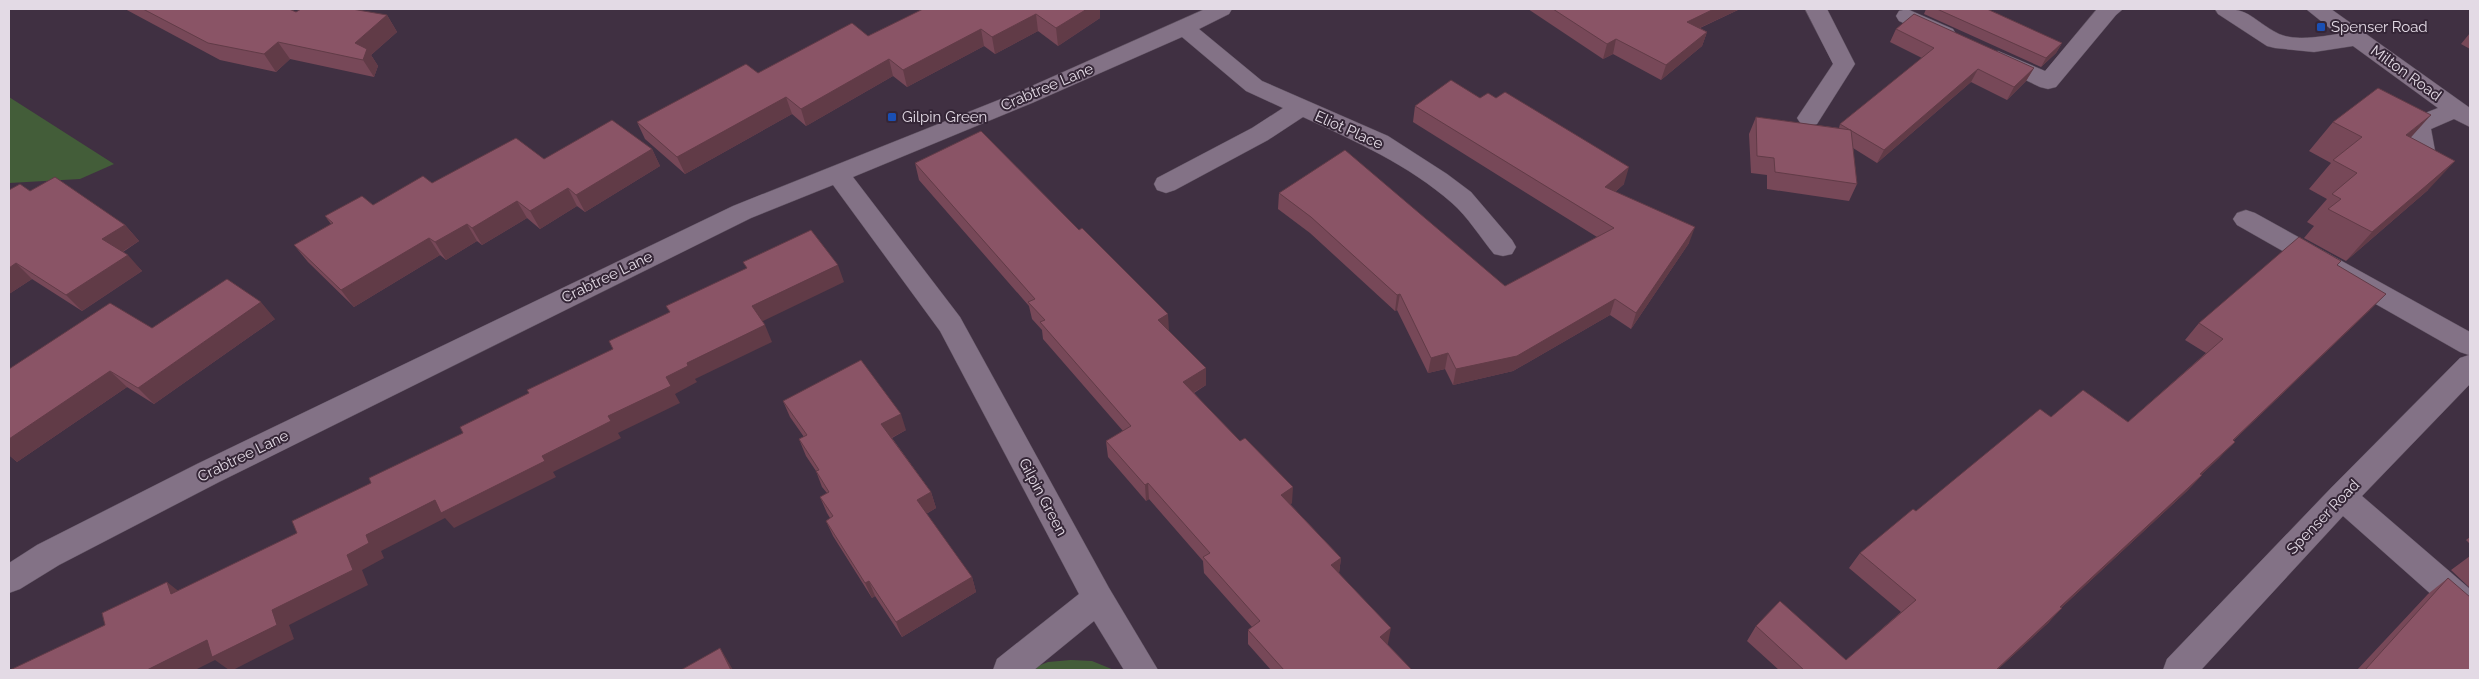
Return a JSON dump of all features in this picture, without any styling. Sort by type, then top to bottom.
[{"type":"street","name":"Crabtree Lane","points":[[9,580],[48,555],[208,473],[644,258],[742,212],[1024,98],[1184,28],[1221,9]]},
{"type":"street","points":[[1809,118],[1844,64],[1816,9]]},
{"type":"street","points":[[1907,16],[2048,82],[2108,10],[2112,9]]},
{"type":"street","points":[[2226,9],[2275,41],[2314,45],[2357,38]]},
{"type":"street","name":"Milton Road","points":[[2317,9],[2463,114]]},
{"type":"street","name":"Eliot Place","points":[[1184,28],[1254,86],[1379,142],[1438,180],[1462,198],[1503,247]]},
{"type":"street","points":[[1166,184],[1260,134],[1300,108]]},
{"type":"street","points":[[2426,167],[2418,130],[2423,123],[2463,114]]},
{"type":"street","name":"Gilpin Green","points":[[837,173],[950,324],[1098,598],[1142,670]]},
{"type":"street","points":[[2246,219],[2470,345]]},
{"type":"street","name":"Spenser Road","points":[[2179,670],[2342,497],[2470,366]]},
{"type":"street","points":[[2342,497],[2470,609]]},
{"type":"street","points":[[1009,670],[1098,598]]},
{"type":"green space","points":[[9,97],[114,164],[80,179],[9,183]]},
{"type":"green space","points":[[1092,661],[1114,670],[1028,670],[1048,662]]},
{"type":"building","points":[[143,9],[289,9],[296,12],[301,9],[352,9],[387,15],[355,43],[367,49],[363,60],[278,42],[264,54],[208,43]]},
{"type":"building","points":[[923,9],[1087,9],[1056,28],[1036,14],[992,37],[981,29],[903,70],[889,59],[801,109],[786,97],[677,157],[637,122],[746,64],[758,73],[852,23],[868,36]]},
{"type":"building","points":[[1553,9],[1714,9],[1687,22],[1707,32],[1666,65],[1616,39],[1607,44]]},
{"type":"building","points":[[1937,9],[1987,9],[2062,43],[2046,58]]},
{"type":"building","points":[[1914,14],[2034,68],[2014,87],[1978,69],[1884,150],[1840,124],[1934,48],[1896,29]]},
{"type":"building","points":[[1451,80],[1480,98],[1488,93],[1496,98],[1505,92],[1629,167],[1605,187],[1695,227],[1636,313],[1615,299],[1517,356],[1456,369],[1448,353],[1431,358],[1400,294],[1397,295],[1311,217],[1279,193],[1345,150],[1505,286],[1614,228],[1415,106]]},
{"type":"building","points":[[2378,88],[2431,115],[2406,135],[2455,161],[2372,232],[2328,209],[2341,199],[2332,194],[2357,173],[2333,160],[2362,137],[2333,122]]},
{"type":"building","points":[[1756,117],[1851,130],[1857,184],[1775,172],[1774,158],[1757,156]]},
{"type":"building","points":[[612,120],[652,149],[576,195],[568,188],[530,211],[517,201],[472,228],[467,224],[435,242],[429,238],[341,290],[294,245],[333,223],[325,216],[362,196],[373,205],[423,176],[432,183],[516,138],[544,159]]},
{"type":"building","points":[[981,131],[1079,230],[1082,228],[1168,314],[1158,320],[1206,368],[1183,382],[1240,441],[1245,438],[1293,487],[1281,495],[1341,558],[1331,565],[1391,628],[1380,637],[1412,670],[1284,670],[1248,630],[1260,621],[1203,557],[1210,553],[1148,483],[1145,485],[1106,441],[1131,426],[1040,322],[1045,320],[1028,302],[1035,299],[915,163]]},
{"type":"building","points":[[55,177],[125,225],[102,239],[128,255],[66,295],[16,263],[9,268],[9,190],[20,184],[30,191]]},
{"type":"building","points":[[811,230],[838,265],[752,306],[765,325],[687,363],[688,366],[666,377],[671,386],[608,416],[611,421],[542,456],[545,461],[441,513],[435,500],[366,535],[369,543],[347,555],[353,570],[272,610],[277,625],[212,657],[207,640],[147,670],[10,670],[105,625],[102,613],[167,582],[171,594],[297,533],[292,521],[371,483],[369,478],[463,433],[460,427],[529,393],[527,390],[613,349],[609,341],[670,312],[666,306],[747,268],[743,262]]},
{"type":"building","points":[[2299,237],[2341,261],[2337,265],[2386,294],[2233,440],[2235,442],[2200,474],[2202,475],[2060,607],[2062,608],[1996,670],[1804,670],[1756,626],[1780,601],[1846,660],[1916,600],[1860,553],[1913,509],[1916,511],[2040,409],[2051,417],[2083,390],[2128,422],[2223,339],[2199,323]]},
{"type":"building","points":[[227,279],[261,302],[138,388],[110,371],[9,439],[9,369],[110,303],[152,328]]},
{"type":"building","points":[[861,360],[901,414],[881,424],[931,492],[917,500],[972,577],[896,622],[869,581],[865,583],[826,521],[833,516],[820,497],[829,492],[816,471],[819,470],[799,439],[807,435],[783,401]]},
{"type":"building","points":[[2448,578],[2470,597],[2470,670],[2365,670]]},
{"type":"building","points":[[720,648],[731,670],[681,670]]},
{"type":"place","name":"Spenser Road","points":[[2321,27]]},
{"type":"place","name":"Gilpin Green","points":[[892,117]]}]
